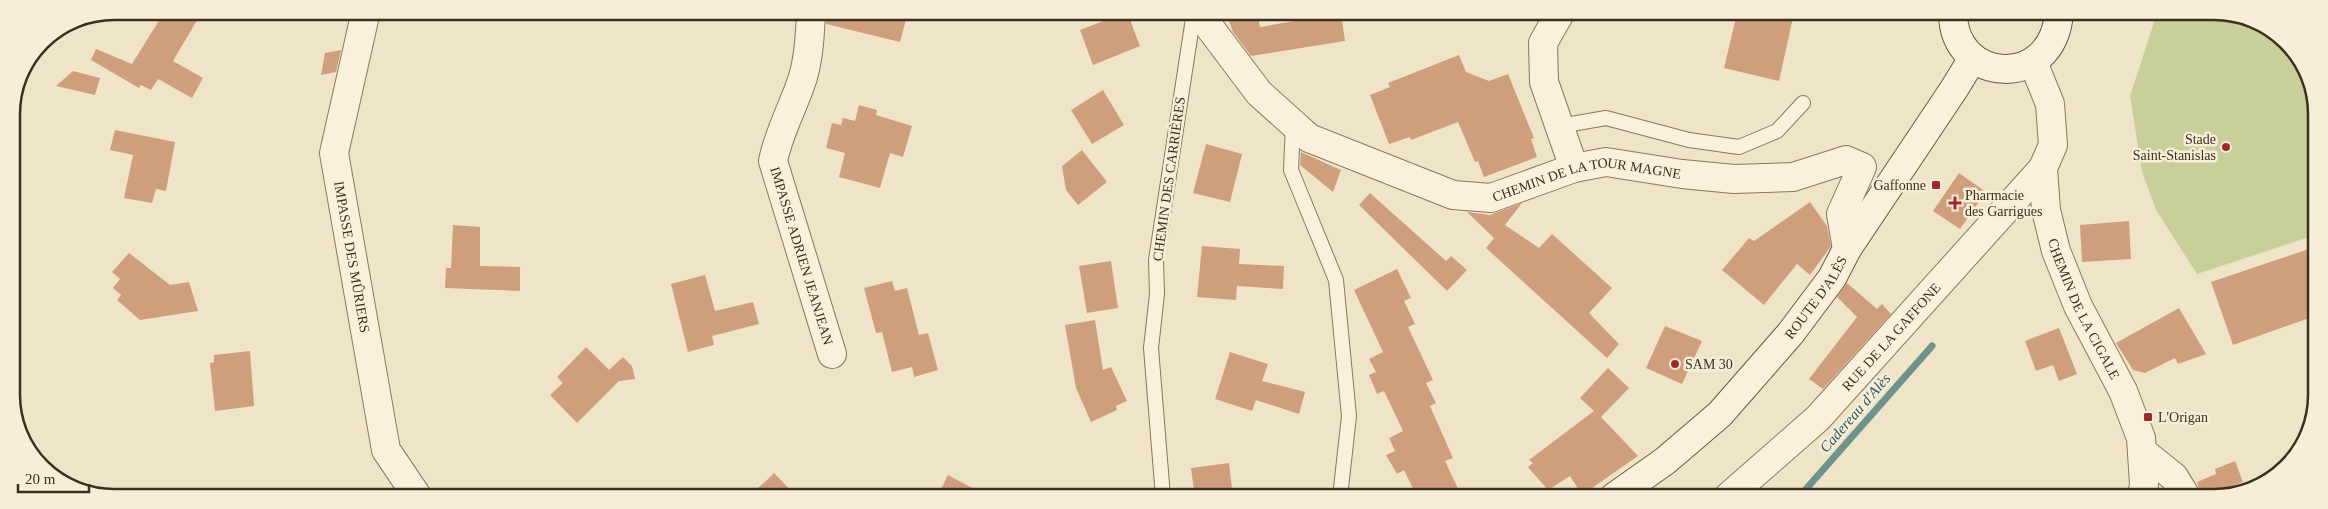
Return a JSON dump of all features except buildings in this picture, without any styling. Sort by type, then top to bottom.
[{"type":"street","name":"IMPASSE DES MÛRIERS","points":[[364,20],[334,153],[386,450],[412,489]]},
{"type":"street","name":"IMPASSE ADRIEN JEANJEAN","points":[[810,20],[808,51],[802,78],[778,137],[773,161],[832,354]]},
{"type":"street","name":"CHEMIN DE LA TOUR MAGNE","points":[[1204,20],[1259,93],[1309,138],[1453,195],[1491,198],[1574,168],[1606,162],[1682,174],[1734,178],[1793,177],[1846,160],[1862,168],[1841,214],[1847,249]]},
{"type":"street","points":[[1556,20],[1543,43],[1544,82],[1574,168]]},
{"type":"street","points":[[1954,20],[1955,31],[1962,46],[1973,58],[1987,66],[2002,69],[2018,68],[2033,62],[2044,53],[2058,29],[2059,20]]},
{"type":"street","name":"ROUTE D'ALÈS","points":[[1625,489],[1665,461],[1720,414],[1790,334],[1832,278],[1847,249],[1973,58]]},
{"type":"street","name":"CHEMIN DE LA CIGALE","points":[[2033,62],[2050,104],[2053,145],[2043,168],[2046,210],[2056,251],[2078,306],[2123,391],[2141,438],[2143,452],[2142,489]]},
{"type":"street","name":"RUE DE LA GAFFONE","points":[[1737,489],[1818,418],[2043,168]]},
{"type":"street","points":[[2143,452],[2174,477],[2181,489]]},
{"type":"lane","name":"CHEMIN DES CARRIÈRES","points":[[1162,489],[1151,348],[1157,294],[1156,260],[1193,20]]},
{"type":"lane","points":[[1560,126],[1606,118],[1689,140],[1739,147],[1777,131],[1803,103]]},
{"type":"lane","points":[[1293,124],[1291,170],[1336,280],[1349,416],[1341,489]]},
{"type":"green space","name":"Stade Saint-Stanislas","points":[[2155,20],[2220,20],[2244,25],[2271,39],[2289,57],[2298,72],[2306,96],[2308,108],[2308,237],[2197,274],[2156,210],[2142,172],[2130,96]]},
{"type":"waterway","name":"Cadereau d'Alès","points":[[1806,489],[1932,346]]},
{"type":"place","name":"Stade Saint-Stanislas","points":[[2226,147]]},
{"type":"place","name":"Gaffonne","points":[[1936,185]]},
{"type":"place","name":"Pharmacie des Garrigues","points":[[1955,203]]},
{"type":"place","name":"SAM 30","points":[[1675,364]]},
{"type":"place","name":"L'Origan","points":[[2148,417]]}]
